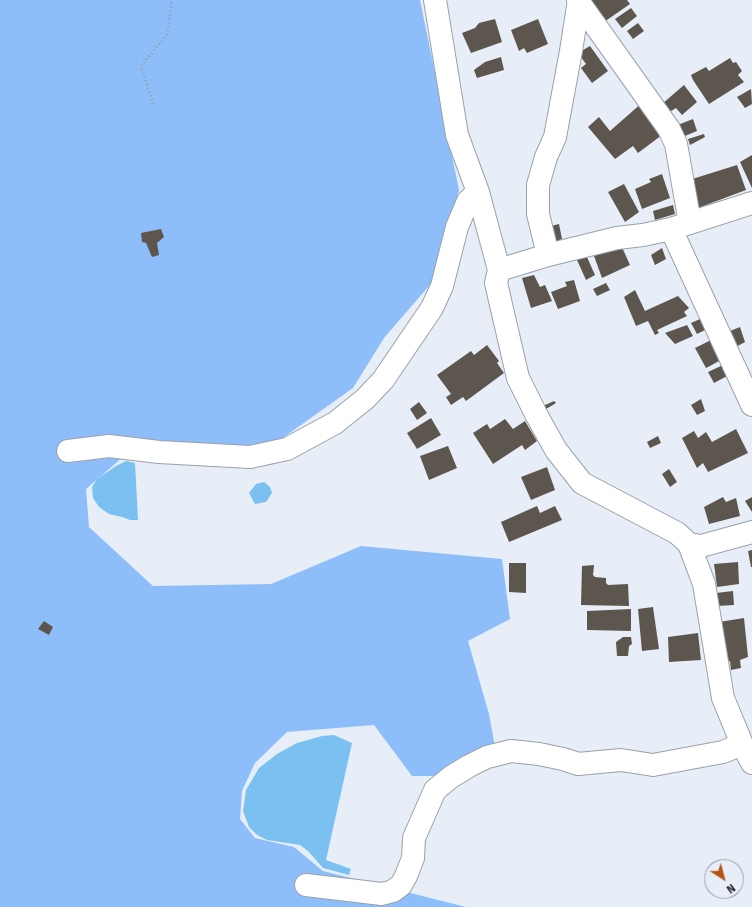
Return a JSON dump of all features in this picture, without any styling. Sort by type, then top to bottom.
[{"type":"street","points":[[435,0],[457,134],[478,192],[499,270],[496,283],[518,378],[556,450],[582,483],[677,533],[689,544],[704,584],[723,698],[742,744],[752,763]]},
{"type":"street","points":[[578,1],[669,129],[676,144],[681,226],[752,405]]},
{"type":"street","points":[[548,256],[538,214],[538,185],[546,157],[555,137],[571,51],[578,1]]},
{"type":"street","points":[[68,451],[110,446],[159,452],[250,457],[287,449],[335,423],[365,399],[383,380],[432,308],[442,286],[457,227],[468,201],[478,192]]},
{"type":"street","points":[[499,270],[617,238],[643,235],[681,226],[752,203]]},
{"type":"street","points":[[689,544],[701,546],[752,532]]},
{"type":"street","points":[[306,885],[382,894],[393,891],[401,885],[406,876],[413,858],[414,838],[435,790],[451,777],[469,766],[487,758],[511,751],[539,754],[578,764],[621,760],[653,765],[723,752],[742,744]]},
{"type":"path","points":[[153,104],[141,66],[167,35],[172,0]]},
{"type":"shaded area","points":[[0,0],[420,0],[459,190],[435,279],[384,338],[353,388],[277,442],[216,450],[123,457],[86,489],[89,527],[153,586],[271,584],[361,546],[502,559],[510,619],[468,641],[489,714],[495,747],[439,776],[412,776],[374,725],[287,732],[255,763],[242,791],[240,819],[255,838],[294,847],[323,871],[466,907],[0,907]]},
{"type":"shaded area","points":[[126,461],[135,463],[138,520],[130,520],[109,514],[99,507],[93,498],[92,487],[97,479]]},
{"type":"shaded area","points":[[264,482],[270,487],[272,493],[266,502],[255,504],[249,493],[256,484]]},
{"type":"shaded area","points":[[334,735],[352,743],[326,860],[351,869],[349,875],[323,868],[308,851],[300,845],[267,840],[257,835],[249,827],[243,811],[246,790],[259,768],[277,754],[297,743],[322,736]]},
{"type":"building","points":[[588,0],[627,0],[630,4],[604,22]]},
{"type":"building","points":[[631,8],[637,16],[622,28],[615,19]]},
{"type":"building","points":[[495,19],[502,42],[471,53],[462,33],[475,28],[479,23]]},
{"type":"building","points":[[538,19],[548,44],[527,53],[524,48],[519,51],[511,30]]},
{"type":"building","points":[[638,23],[644,31],[633,39],[627,31]]},
{"type":"building","points":[[590,46],[608,71],[592,83],[581,68],[586,64],[578,53]]},
{"type":"building","points":[[501,57],[504,70],[477,78],[474,70],[485,62]]},
{"type":"building","points":[[730,58],[733,63],[736,62],[742,71],[738,75],[744,82],[709,104],[691,75],[706,67],[709,71]]},
{"type":"building","points":[[684,85],[697,102],[682,115],[676,108],[668,113],[662,104]]},
{"type":"building","points":[[751,89],[752,104],[745,108],[737,97]]},
{"type":"building","points":[[643,102],[666,132],[638,153],[633,146],[615,159],[588,127],[599,117],[610,131]]},
{"type":"building","points":[[693,119],[697,131],[680,138],[675,126]]},
{"type":"building","points":[[704,134],[705,137],[690,145],[688,139]]},
{"type":"building","points":[[752,155],[752,188],[740,162]]},
{"type":"building","points":[[737,165],[746,190],[698,208],[689,180]]},
{"type":"building","points":[[662,174],[670,198],[642,209],[635,189],[651,182],[649,179]]},
{"type":"building","points":[[624,184],[639,212],[625,222],[608,192]]},
{"type":"building","points":[[673,205],[675,214],[655,220],[653,211]]},
{"type":"building","points":[[559,224],[562,239],[554,242],[551,226]]},
{"type":"building","points":[[161,229],[164,237],[157,243],[159,255],[152,257],[146,243],[142,242],[141,233]]},
{"type":"building","points":[[621,245],[630,265],[602,278],[594,256]]},
{"type":"building","points":[[662,248],[666,259],[655,265],[651,255]]},
{"type":"building","points":[[586,255],[595,275],[586,280],[577,260]]},
{"type":"building","points":[[534,275],[540,287],[545,285],[552,301],[531,308],[522,278]]},
{"type":"building","points":[[574,280],[580,301],[558,309],[551,292],[567,286],[565,282]]},
{"type":"building","points":[[606,283],[610,290],[597,296],[593,289]]},
{"type":"building","points":[[635,290],[645,311],[678,296],[689,308],[684,312],[687,316],[657,330],[659,333],[655,335],[648,321],[636,326],[624,297]]},
{"type":"building","points":[[700,319],[705,330],[697,334],[691,323]]},
{"type":"building","points":[[687,325],[693,336],[675,344],[665,333]]},
{"type":"building","points":[[740,327],[745,342],[732,349],[725,333]]},
{"type":"building","points":[[711,340],[721,360],[706,368],[695,348]]},
{"type":"building","points":[[487,345],[499,361],[497,363],[504,373],[466,401],[463,397],[451,405],[446,397],[451,394],[437,375],[471,351],[474,355]]},
{"type":"building","points":[[723,365],[729,375],[714,383],[708,372]]},
{"type":"building","points":[[701,399],[705,411],[697,415],[691,405]]},
{"type":"building","points":[[554,401],[556,403],[546,409],[543,406]]},
{"type":"building","points":[[419,402],[427,413],[417,420],[410,409]]},
{"type":"building","points":[[431,418],[441,435],[417,449],[407,433]]},
{"type":"building","points":[[505,419],[513,429],[525,421],[537,441],[525,450],[522,445],[493,464],[473,433],[487,424],[490,429]]},
{"type":"building","points":[[736,429],[748,453],[708,472],[703,463],[697,468],[682,438],[694,431],[698,438],[706,432],[712,442]]},
{"type":"building","points":[[658,436],[661,443],[650,448],[647,442]]},
{"type":"building","points":[[448,446],[457,468],[429,480],[420,456]]},
{"type":"building","points":[[547,467],[555,490],[531,500],[521,477]]},
{"type":"building","points":[[669,469],[677,482],[670,487],[662,474]]},
{"type":"building","points":[[723,497],[726,502],[736,498],[740,516],[709,524],[704,507]]},
{"type":"building","points":[[752,497],[752,512],[745,501]]},
{"type":"building","points":[[537,506],[540,513],[555,506],[562,520],[509,542],[501,522]]},
{"type":"building","points":[[752,550],[752,567],[751,567],[748,551]]},
{"type":"building","points":[[738,562],[739,584],[717,587],[714,564]]},
{"type":"building","points":[[509,563],[526,563],[526,593],[509,592]]},
{"type":"building","points":[[594,565],[593,575],[595,577],[606,578],[606,583],[608,585],[628,584],[629,606],[581,605],[582,566]]},
{"type":"building","points":[[733,591],[734,605],[717,606],[716,593]]},
{"type":"building","points":[[653,607],[659,649],[642,651],[638,609]]},
{"type":"building","points":[[631,609],[631,631],[587,630],[587,611]]},
{"type":"building","points":[[744,618],[748,657],[740,660],[741,668],[731,670],[730,661],[725,662],[719,622]]},
{"type":"building","points":[[44,621],[53,627],[49,635],[38,629]]},
{"type":"building","points":[[698,633],[701,660],[669,662],[668,637]]},
{"type":"building","points":[[623,637],[631,637],[632,644],[629,646],[628,656],[617,656],[616,642]]}]
